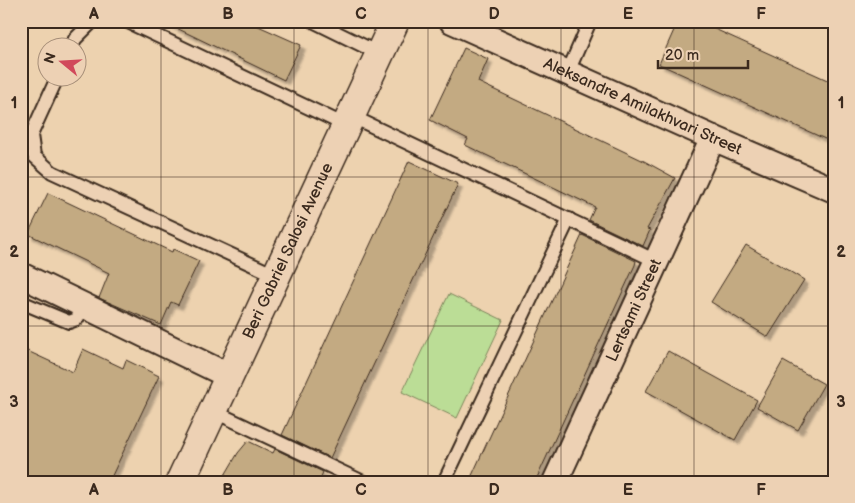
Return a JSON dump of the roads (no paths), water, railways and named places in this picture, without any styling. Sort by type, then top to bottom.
[{"type":"main road","name":"Beri Gabriel Salosi Avenue","points":[[180,482],[395,21]]},
{"type":"street","name":"Aleksandre Amilakhvari Street","points":[[452,21],[567,74],[834,190]]},
{"type":"street","name":"Lertsami Street","points":[[555,482],[713,138]]},
{"type":"street","points":[[21,275],[229,376]]},
{"type":"lane","points":[[76,38],[93,21]]},
{"type":"lane","points":[[126,21],[569,219],[656,261]]},
{"type":"lane","points":[[313,21],[380,54]]},
{"type":"lane","points":[[567,74],[590,21]]},
{"type":"lane","points":[[52,88],[31,135],[34,156],[52,172],[277,276]]},
{"type":"lane","points":[[444,482],[569,219]]},
{"type":"lane","points":[[21,302],[69,322],[77,318],[84,306]]},
{"type":"lane","points":[[213,411],[363,482]]}]
